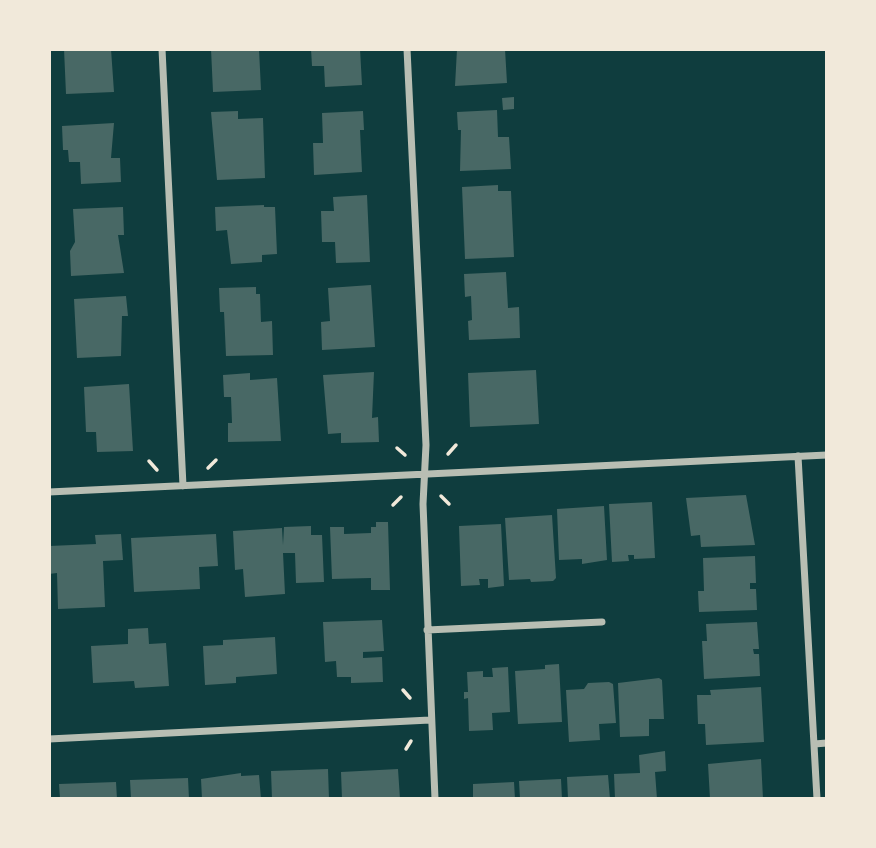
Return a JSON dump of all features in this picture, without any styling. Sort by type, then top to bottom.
[{"type":"street","points":[[162,49],[183,486]]},
{"type":"street","points":[[407,49],[425,474],[423,504],[435,799]]},
{"type":"street","points":[[50,492],[827,455]]},
{"type":"street","points":[[798,456],[817,799]]},
{"type":"street","points":[[427,630],[602,622]]},
{"type":"street","points":[[49,739],[430,720]]},
{"type":"street","points":[[814,744],[827,743]]},
{"type":"path","points":[[448,454],[456,445]]},
{"type":"path","points":[[397,448],[405,455]]},
{"type":"path","points":[[208,468],[216,460]]},
{"type":"path","points":[[149,461],[157,470]]},
{"type":"path","points":[[441,496],[449,504]]},
{"type":"path","points":[[393,505],[401,498]]},
{"type":"path","points":[[403,690],[410,698]]},
{"type":"path","points":[[406,749],[411,741]]},
{"type":"building","points":[[64,49],[111,49],[114,92],[66,94]]},
{"type":"building","points":[[211,49],[259,49],[261,90],[213,92]]},
{"type":"building","points":[[311,49],[360,49],[362,85],[325,87],[324,66],[312,66]]},
{"type":"building","points":[[457,49],[505,49],[507,83],[455,86]]},
{"type":"building","points":[[514,97],[514,109],[503,110],[502,98]]},
{"type":"building","points":[[497,110],[498,137],[509,137],[511,169],[460,171],[461,130],[458,130],[457,112]]},
{"type":"building","points":[[238,111],[238,119],[263,118],[265,178],[217,180],[211,112]]},
{"type":"building","points":[[363,111],[364,130],[360,130],[362,172],[314,175],[313,143],[323,143],[322,113]]},
{"type":"building","points":[[114,123],[111,158],[120,158],[121,182],[81,184],[80,162],[69,162],[68,150],[63,150],[62,126]]},
{"type":"building","points":[[498,185],[498,191],[511,191],[514,257],[465,259],[462,187]]},
{"type":"building","points":[[367,195],[370,262],[336,263],[335,242],[322,242],[321,211],[334,211],[333,197]]},
{"type":"building","points":[[123,207],[124,235],[118,235],[124,273],[71,276],[70,251],[75,242],[73,209]]},
{"type":"building","points":[[215,207],[275,207],[277,254],[262,255],[262,262],[231,264],[227,230],[216,231]]},
{"type":"building","points":[[506,272],[508,308],[519,307],[520,338],[469,340],[471,296],[465,297],[464,274]]},
{"type":"building","points":[[371,285],[375,347],[322,350],[321,322],[330,321],[328,288]]},
{"type":"building","points":[[256,287],[256,294],[260,294],[261,322],[272,321],[273,355],[226,356],[224,312],[220,312],[219,288]]},
{"type":"building","points":[[126,296],[128,316],[122,316],[121,356],[77,358],[74,299]]},
{"type":"building","points":[[536,370],[539,424],[470,427],[468,373]]},
{"type":"building","points":[[374,372],[372,418],[378,417],[379,442],[341,443],[341,433],[328,434],[323,375]]},
{"type":"building","points":[[250,373],[250,380],[277,378],[281,441],[228,442],[228,423],[232,423],[231,397],[224,397],[223,375]]},
{"type":"building","points":[[129,384],[133,451],[97,452],[96,432],[86,432],[84,387]]},
{"type":"building","points":[[746,495],[755,545],[701,547],[700,535],[691,536],[686,498]]},
{"type":"building","points":[[652,502],[655,558],[634,559],[634,555],[628,555],[629,561],[612,562],[609,504]]},
{"type":"building","points":[[604,506],[607,560],[582,564],[582,559],[559,560],[557,509]]},
{"type":"building","points":[[552,515],[556,578],[553,581],[531,582],[530,579],[509,580],[505,518]]},
{"type":"building","points":[[376,522],[388,522],[390,590],[371,590],[371,578],[332,579],[330,527],[344,527],[344,534],[371,533],[371,527],[376,527]]},
{"type":"building","points":[[501,524],[504,586],[488,588],[488,579],[479,579],[480,585],[461,586],[459,526]]},
{"type":"building","points":[[311,526],[311,535],[322,535],[324,582],[296,583],[295,553],[283,553],[285,594],[245,597],[243,569],[235,570],[233,531],[282,528],[283,545],[284,527]]},
{"type":"building","points":[[121,534],[123,560],[103,561],[105,607],[58,609],[57,573],[49,574],[49,546],[96,544],[95,535]]},
{"type":"building","points":[[216,534],[218,566],[199,567],[200,589],[134,592],[131,538]]},
{"type":"building","points":[[755,556],[756,583],[750,583],[750,589],[756,589],[757,610],[699,612],[698,591],[704,591],[703,558]]},
{"type":"building","points":[[382,620],[384,651],[363,652],[363,658],[382,657],[383,682],[351,683],[351,677],[337,677],[336,661],[325,662],[323,622]]},
{"type":"building","points":[[757,622],[759,649],[753,649],[754,654],[759,654],[760,676],[704,679],[702,641],[707,641],[706,624]]},
{"type":"building","points":[[148,628],[149,644],[166,643],[169,686],[135,688],[134,681],[93,683],[91,646],[128,644],[128,629]]},
{"type":"building","points":[[275,637],[277,674],[236,677],[236,683],[205,685],[203,646],[223,645],[223,640]]},
{"type":"building","points":[[559,664],[562,722],[518,724],[515,671],[545,669],[545,665]]},
{"type":"building","points":[[508,667],[510,712],[492,713],[493,730],[469,731],[468,698],[464,699],[464,692],[468,692],[467,672],[483,671],[483,677],[493,677],[492,668]]},
{"type":"building","points":[[659,678],[662,680],[664,719],[649,719],[649,736],[620,737],[618,683]]},
{"type":"building","points":[[588,683],[613,684],[616,723],[599,724],[600,740],[569,742],[566,690],[584,689]]},
{"type":"building","points":[[761,687],[764,742],[706,745],[705,724],[698,724],[697,695],[711,695],[710,690]]},
{"type":"building","points":[[665,751],[666,771],[655,772],[657,799],[615,799],[614,774],[640,773],[639,755]]},
{"type":"building","points":[[761,759],[763,799],[710,799],[708,764]]},
{"type":"building","points":[[328,769],[329,799],[272,799],[271,771]]},
{"type":"building","points":[[398,769],[400,799],[342,799],[341,772]]},
{"type":"building","points":[[241,773],[241,776],[259,775],[261,799],[202,799],[201,779]]},
{"type":"building","points":[[608,775],[610,799],[568,799],[567,777]]},
{"type":"building","points":[[188,778],[189,799],[131,799],[130,780]]},
{"type":"building","points":[[561,779],[562,799],[520,799],[519,781]]},
{"type":"building","points":[[116,782],[117,799],[60,799],[59,784]]},
{"type":"building","points":[[514,782],[515,799],[473,799],[473,784]]}]
